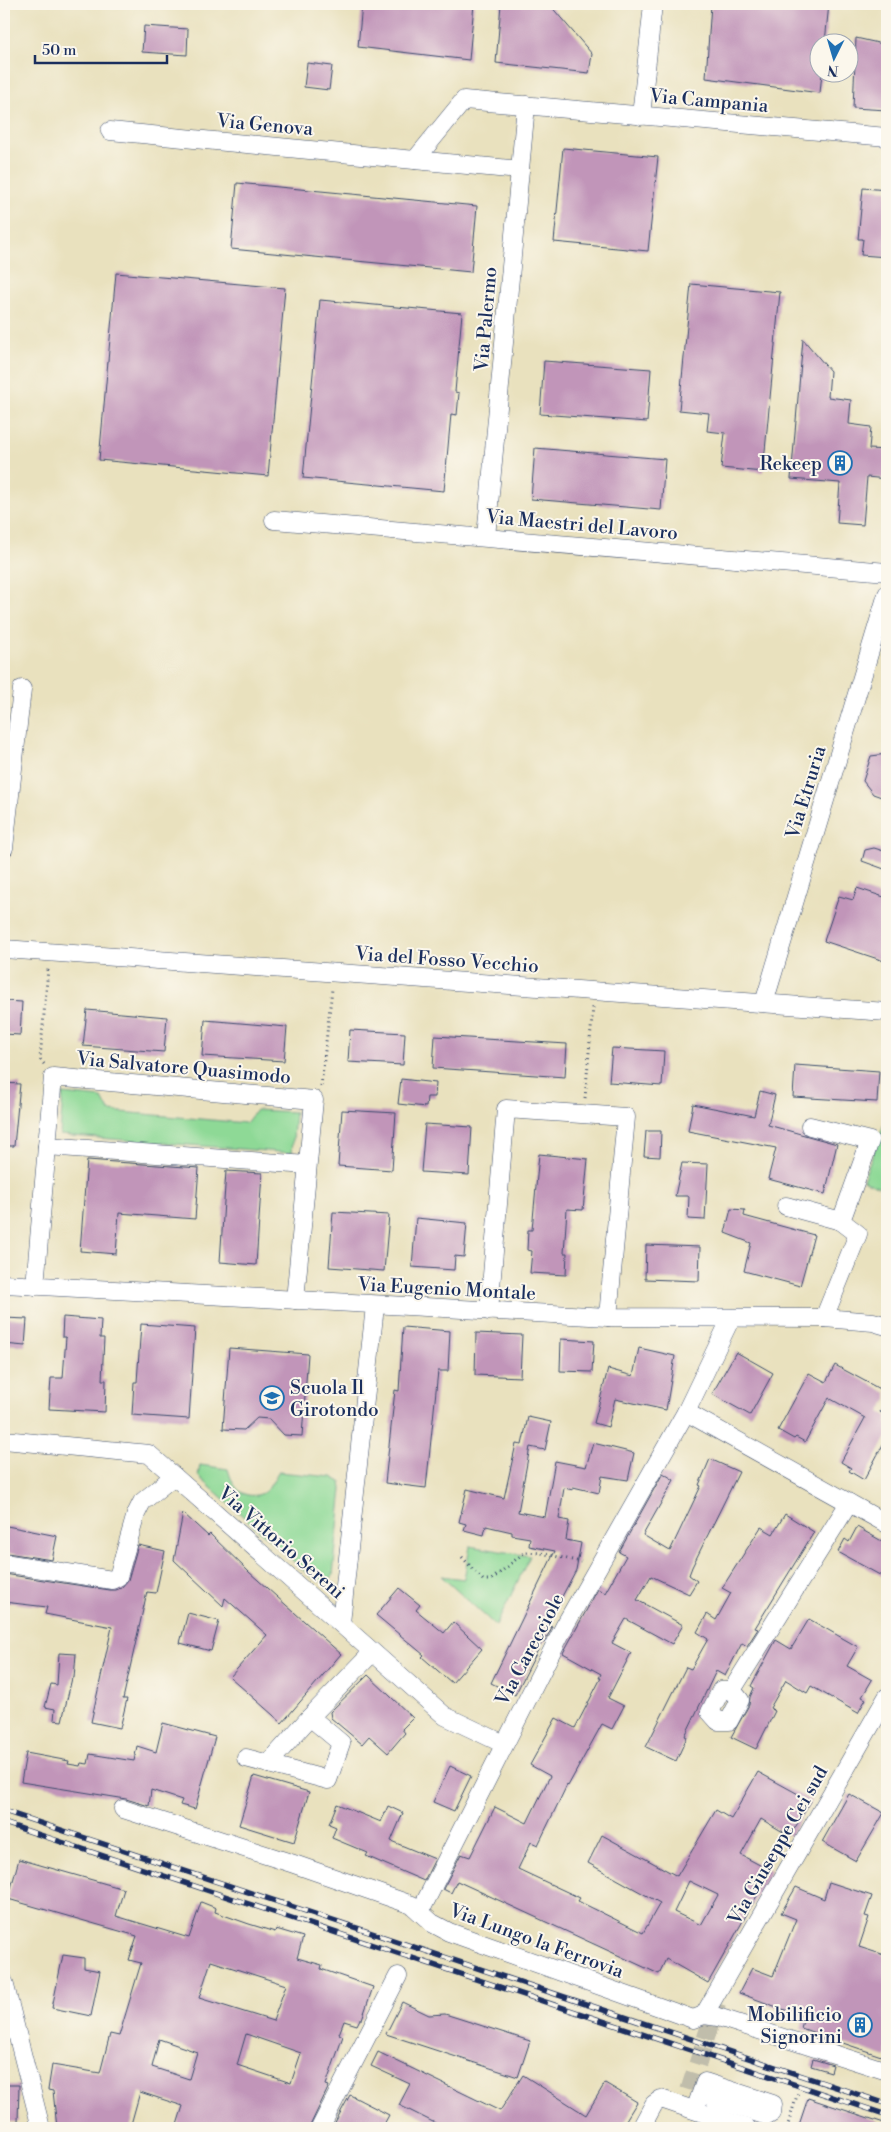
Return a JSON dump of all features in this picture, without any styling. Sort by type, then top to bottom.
[{"type":"street","points":[[641,116],[652,4]]},
{"type":"street","points":[[415,160],[464,100],[526,105]]},
{"type":"street","name":"Via Campania","points":[[526,105],[887,137]]},
{"type":"street","name":"Via Palermo","points":[[486,537],[526,105]]},
{"type":"street","name":"Via Genova","points":[[110,131],[520,170]]},
{"type":"street","name":"Via Maestri del Lavoro","points":[[274,520],[887,572]]},
{"type":"street","name":"Via Etruria","points":[[764,1003],[887,594]]},
{"type":"street","points":[[4,848],[22,689]]},
{"type":"street","name":"Via del Fosso Vecchio","points":[[4,949],[887,1012]]},
{"type":"street","name":"Via Salvatore Quasimodo","points":[[35,1286],[53,1077],[314,1100],[295,1300]]},
{"type":"street","points":[[489,1312],[506,1109],[626,1117],[608,1318]]},
{"type":"street","points":[[810,1126],[870,1141],[841,1221]]},
{"type":"street","points":[[47,1146],[308,1165]]},
{"type":"street","points":[[786,1206],[841,1221],[858,1234],[824,1318]]},
{"type":"street","name":"Via Eugenio Montale","points":[[4,1284],[608,1318],[824,1318],[873,1322],[887,1326]]},
{"type":"street","points":[[341,1623],[376,1306]]},
{"type":"street","name":"Via Carecciole","points":[[420,1912],[564,1626],[686,1412],[731,1318]]},
{"type":"street","points":[[686,1412],[887,1524]]},
{"type":"street","name":"Via Vittorio Sereni","points":[[4,1440],[149,1454],[445,1716],[504,1744]]},
{"type":"street","points":[[4,1563],[112,1580],[118,1577],[136,1514],[142,1502],[174,1476]]},
{"type":"street","points":[[732,1690],[849,1503]]},
{"type":"street","points":[[268,1764],[372,1653]]},
{"type":"street","name":"Via Giuseppe Cei sud","points":[[704,2015],[887,1697]]},
{"type":"street","points":[[246,1758],[328,1780],[341,1744],[310,1717]]},
{"type":"street","name":"Via Lungo la Ferrovia","points":[[123,1809],[294,1864],[412,1905],[432,1924],[449,1932],[693,2019],[704,2015],[718,2017],[887,2071]]},
{"type":"street","points":[[717,2003],[755,1936],[752,1929]]},
{"type":"street","points":[[320,2128],[398,1976]]},
{"type":"street","points":[[4,1982],[41,2128]]},
{"type":"street","points":[[696,2110],[705,2082],[773,2104],[773,2109],[772,2113],[767,2116],[714,2100]]},
{"type":"street","points":[[641,2128],[654,2104],[661,2099],[747,2128]]},
{"type":"path","points":[[50,952],[40,1059],[53,1077]]},
{"type":"path","points":[[314,1100],[323,1083],[333,972]]},
{"type":"path","points":[[584,1114],[594,992]]},
{"type":"path","points":[[462,1557],[483,1580],[491,1580],[525,1552],[541,1553],[599,1566]]},
{"type":"path","points":[[787,2128],[798,2092]]},
{"type":"green space","points":[[63,1094],[102,1098],[109,1111],[246,1123],[256,1110],[295,1112],[292,1153],[60,1135]]},
{"type":"green space","points":[[887,1116],[887,1190],[863,1180]]},
{"type":"green space","points":[[200,1465],[228,1469],[237,1489],[251,1495],[259,1495],[266,1491],[278,1472],[332,1477],[341,1482],[342,1489],[333,1575],[329,1581],[319,1581],[309,1575],[198,1476]]},
{"type":"green space","points":[[470,1546],[530,1556],[496,1626],[441,1576],[464,1579]]},
{"type":"building","points":[[362,4],[474,4],[469,60],[358,47]]},
{"type":"building","points":[[501,4],[549,4],[592,54],[589,73],[496,63]]},
{"type":"building","points":[[711,4],[829,4],[826,32],[808,32],[808,82],[821,82],[820,93],[706,78]]},
{"type":"building","points":[[144,26],[188,29],[187,55],[142,52]]},
{"type":"building","points":[[858,38],[887,45],[887,110],[853,108],[854,82],[858,82]]},
{"type":"building","points":[[307,63],[332,66],[329,90],[304,87]]},
{"type":"building","points":[[563,148],[658,157],[648,251],[554,242]]},
{"type":"building","points":[[237,183],[477,206],[471,272],[231,249]]},
{"type":"building","points":[[863,188],[887,190],[887,257],[861,255],[863,239],[858,239]]},
{"type":"building","points":[[116,273],[285,288],[268,476],[99,460]]},
{"type":"building","points":[[691,284],[780,292],[763,472],[721,468],[725,433],[707,431],[709,413],[679,410]]},
{"type":"building","points":[[320,300],[462,313],[455,392],[459,393],[457,415],[451,414],[444,491],[303,478]]},
{"type":"building","name":"Rekeep","points":[[803,339],[830,371],[828,397],[851,400],[849,424],[871,427],[869,449],[887,450],[886,479],[867,477],[863,525],[837,523],[840,483],[791,479]]},
{"type":"building","points":[[544,361],[651,369],[647,422],[540,414]]},
{"type":"building","points":[[535,448],[665,459],[661,510],[531,499]]},
{"type":"building","points":[[887,754],[887,799],[873,794],[863,781],[871,756]]},
{"type":"building","points":[[874,848],[887,852],[887,870],[862,861],[865,850]]},
{"type":"building","points":[[857,888],[887,898],[887,962],[824,941],[839,896],[853,900]]},
{"type":"building","points":[[4,1001],[22,1002],[20,1035],[4,1034]]},
{"type":"building","points":[[87,1010],[167,1017],[164,1052],[83,1046]]},
{"type":"building","points":[[205,1020],[287,1027],[284,1061],[202,1056]]},
{"type":"building","points":[[350,1030],[405,1033],[403,1065],[348,1062]]},
{"type":"building","points":[[435,1036],[567,1044],[565,1077],[433,1068]]},
{"type":"building","points":[[612,1048],[664,1051],[662,1086],[609,1082]]},
{"type":"building","points":[[795,1065],[879,1071],[877,1102],[793,1097]]},
{"type":"building","points":[[401,1079],[436,1083],[435,1097],[427,1097],[426,1107],[398,1104]]},
{"type":"building","points":[[4,1083],[20,1084],[14,1146],[4,1146]]},
{"type":"building","points":[[760,1091],[775,1095],[768,1125],[837,1144],[825,1194],[768,1179],[776,1148],[688,1131],[693,1104],[754,1116]]},
{"type":"building","points":[[342,1110],[396,1113],[392,1170],[338,1166]]},
{"type":"building","points":[[425,1124],[472,1127],[469,1175],[421,1172]]},
{"type":"building","points":[[646,1131],[661,1131],[660,1157],[644,1156]]},
{"type":"building","points":[[539,1154],[588,1159],[583,1210],[567,1209],[564,1253],[567,1253],[566,1275],[530,1273],[532,1251],[527,1250],[528,1230],[532,1230]]},
{"type":"building","points":[[87,1160],[199,1168],[195,1219],[119,1213],[116,1254],[80,1251]]},
{"type":"building","points":[[682,1163],[708,1164],[705,1220],[688,1219],[689,1196],[675,1196]]},
{"type":"building","points":[[226,1171],[262,1173],[256,1265],[220,1262]]},
{"type":"building","points":[[731,1209],[745,1210],[744,1216],[814,1235],[800,1286],[744,1271],[751,1243],[725,1233]]},
{"type":"building","points":[[333,1212],[389,1215],[384,1271],[329,1267]]},
{"type":"building","points":[[416,1218],[467,1223],[464,1257],[455,1256],[454,1270],[412,1267]]},
{"type":"building","points":[[646,1245],[700,1247],[699,1281],[645,1279]]},
{"type":"building","points":[[63,1317],[101,1320],[100,1338],[104,1338],[102,1380],[106,1380],[105,1412],[49,1409],[51,1378],[63,1378],[66,1337],[62,1337]]},
{"type":"building","points":[[4,1318],[27,1319],[25,1346],[4,1344]]},
{"type":"building","points":[[141,1324],[195,1328],[189,1419],[132,1415],[134,1382],[137,1382]]},
{"type":"building","points":[[403,1327],[450,1331],[448,1371],[438,1371],[426,1488],[385,1483],[395,1390],[399,1391]]},
{"type":"building","points":[[476,1333],[522,1335],[520,1377],[475,1375]]},
{"type":"building","points":[[561,1339],[594,1341],[592,1372],[560,1371]]},
{"type":"building","points":[[229,1348],[308,1354],[302,1436],[284,1435],[269,1419],[257,1418],[244,1430],[223,1429]]},
{"type":"building","points":[[639,1348],[675,1356],[666,1410],[615,1399],[608,1427],[594,1423],[608,1369],[633,1376]]},
{"type":"building","points":[[736,1352],[773,1373],[750,1415],[712,1394]]},
{"type":"building","points":[[835,1365],[887,1393],[887,1399],[880,1412],[887,1416],[887,1437],[864,1480],[849,1471],[851,1468],[841,1462],[865,1418],[829,1398],[805,1442],[796,1437],[794,1439],[778,1430],[809,1373],[826,1382]]},
{"type":"building","points":[[528,1417],[551,1422],[545,1450],[530,1447],[518,1512],[545,1517],[555,1461],[586,1467],[593,1443],[634,1453],[628,1480],[602,1476],[599,1493],[573,1487],[573,1490],[564,1488],[559,1519],[569,1521],[566,1540],[581,1543],[576,1570],[547,1625],[552,1627],[544,1643],[542,1642],[515,1695],[491,1683],[555,1551],[529,1546],[530,1538],[512,1535],[512,1532],[486,1526],[484,1535],[464,1530],[466,1524],[459,1522],[467,1489],[504,1498],[516,1444],[522,1445]]},
{"type":"building","points":[[710,1459],[739,1472],[692,1567],[689,1575],[697,1581],[689,1594],[651,1576],[637,1600],[683,1625],[672,1644],[626,1619],[612,1643],[631,1653],[608,1698],[624,1706],[612,1729],[602,1724],[567,1785],[538,1845],[531,1842],[518,1869],[580,1898],[578,1901],[643,1933],[660,1903],[588,1863],[602,1835],[677,1876],[716,1810],[731,1819],[758,1772],[811,1801],[790,1836],[761,1819],[741,1855],[771,1871],[708,1983],[666,1959],[659,1974],[457,1881],[451,1893],[443,1889],[461,1854],[470,1857],[495,1807],[527,1823],[550,1776],[530,1765],[556,1718],[575,1728],[601,1678],[599,1678],[601,1674],[563,1653],[598,1589],[605,1593],[626,1556],[619,1552],[663,1473],[674,1480],[643,1535],[670,1551],[701,1486],[699,1485]],"holes":[[[689,1881],[718,1895],[701,1925],[674,1912]]]},
{"type":"building","points":[[183,1513],[208,1536],[210,1534],[249,1572],[341,1654],[282,1723],[230,1677],[267,1635],[225,1598],[223,1606],[174,1560]]},
{"type":"building","points":[[785,1514],[814,1532],[755,1628],[758,1629],[747,1646],[742,1643],[725,1676],[716,1671],[685,1736],[687,1737],[676,1761],[646,1747],[686,1667],[691,1669],[708,1639],[697,1632],[707,1614],[716,1620],[731,1593],[722,1588],[761,1527],[773,1534]]},
{"type":"building","points":[[7,1526],[57,1536],[52,1560],[7,1553],[4,1544]]},
{"type":"building","points":[[857,1527],[887,1544],[887,1579],[838,1552],[845,1539],[849,1542]]},
{"type":"building","points":[[138,1545],[165,1551],[156,1593],[147,1592],[123,1699],[127,1699],[120,1728],[91,1722],[112,1627],[45,1614],[47,1607],[4,1602],[4,1574],[116,1590],[121,1588],[128,1580]]},
{"type":"building","points":[[399,1588],[420,1605],[416,1610],[444,1633],[453,1622],[482,1649],[452,1683],[422,1657],[424,1655],[376,1615]]},
{"type":"building","points":[[188,1613],[219,1621],[211,1651],[180,1643]]},
{"type":"building","points":[[809,1619],[858,1647],[847,1666],[872,1680],[862,1697],[866,1699],[858,1713],[811,1686],[807,1693],[786,1680],[770,1708],[775,1711],[756,1749],[731,1737],[749,1705],[754,1688],[751,1686],[776,1640],[791,1649]]},
{"type":"building","points":[[59,1653],[76,1654],[74,1678],[72,1678],[62,1721],[54,1720],[55,1709],[45,1707],[51,1684],[57,1685]]},
{"type":"building","points":[[368,1675],[413,1718],[402,1729],[405,1733],[388,1753],[369,1736],[362,1744],[331,1718],[330,1712]]},
{"type":"building","points":[[163,1723],[215,1737],[195,1809],[180,1805],[182,1800],[151,1790],[149,1806],[126,1799],[21,1782],[26,1753],[69,1761],[68,1764],[80,1766],[81,1763],[88,1764],[90,1754],[134,1761],[137,1746],[156,1752]]},
{"type":"building","points":[[450,1766],[471,1776],[454,1811],[433,1802]]},
{"type":"building","points":[[254,1776],[309,1792],[294,1842],[239,1825]]},
{"type":"building","points":[[849,1794],[884,1813],[856,1861],[822,1842]]},
{"type":"building","points":[[337,1804],[381,1822],[388,1806],[403,1813],[391,1841],[435,1859],[424,1881],[366,1856],[368,1853],[332,1838],[336,1827],[329,1824]]},
{"type":"building","points":[[19,1859],[124,1889],[116,1916],[189,1938],[201,1902],[216,1908],[215,1912],[249,1924],[275,1932],[276,1929],[303,1937],[297,1958],[322,1965],[321,1969],[373,1987],[362,2019],[360,2019],[357,2025],[344,2021],[339,2034],[343,2036],[326,2085],[329,2086],[309,2128],[176,2128],[183,2106],[140,2092],[130,2128],[57,2128],[53,2091],[48,2090],[52,2065],[100,2073],[110,2034],[119,2036],[141,1963],[129,1960],[137,1936],[8,1899]],"holes":[[[211,1961],[286,1985],[273,2021],[199,1998]],[[246,2034],[301,2053],[291,2083],[237,2065]],[[159,2039],[197,2052],[189,2079],[152,2067]]]},
{"type":"building","points":[[829,1882],[872,1896],[865,1916],[869,1917],[859,1947],[887,1956],[887,2058],[840,2042],[839,2045],[820,2038],[821,2035],[801,2028],[804,2017],[739,1993],[752,1968],[773,1976],[796,1919],[781,1913],[796,1887],[824,1899]]},
{"type":"building","points":[[63,1955],[84,1958],[84,1968],[100,1971],[91,2016],[52,2008]]},
{"type":"building","points":[[402,2002],[429,2015],[445,2014],[530,2041],[518,2077],[386,2034]]},
{"type":"building","points":[[378,2052],[500,2111],[523,2075],[586,2115],[605,2083],[637,2102],[621,2128],[445,2128],[399,2105],[410,2084],[371,2066]]},
{"type":"building","points":[[813,2059],[833,2065],[831,2072],[811,2066]]},
{"type":"building","points":[[4,2085],[19,2085],[18,2122],[4,2122]]},
{"type":"building","points":[[350,2095],[389,2115],[382,2128],[332,2128]]},
{"type":"building","points":[[808,2098],[887,2124],[887,2128],[798,2128]]},
{"type":"tunnel","points":[[714,2099],[689,2091],[717,2003]]},
{"type":"railway","points":[[4,1811],[887,2104]]},
{"type":"railway","points":[[4,1823],[887,2115]]},
{"type":"place","name":"Rekeep","points":[[840,463]]},
{"type":"place","name":"Scuola Il Girotondo","points":[[272,1398]]},
{"type":"place","name":"Mobilificio Signorini","points":[[860,2025]]}]
